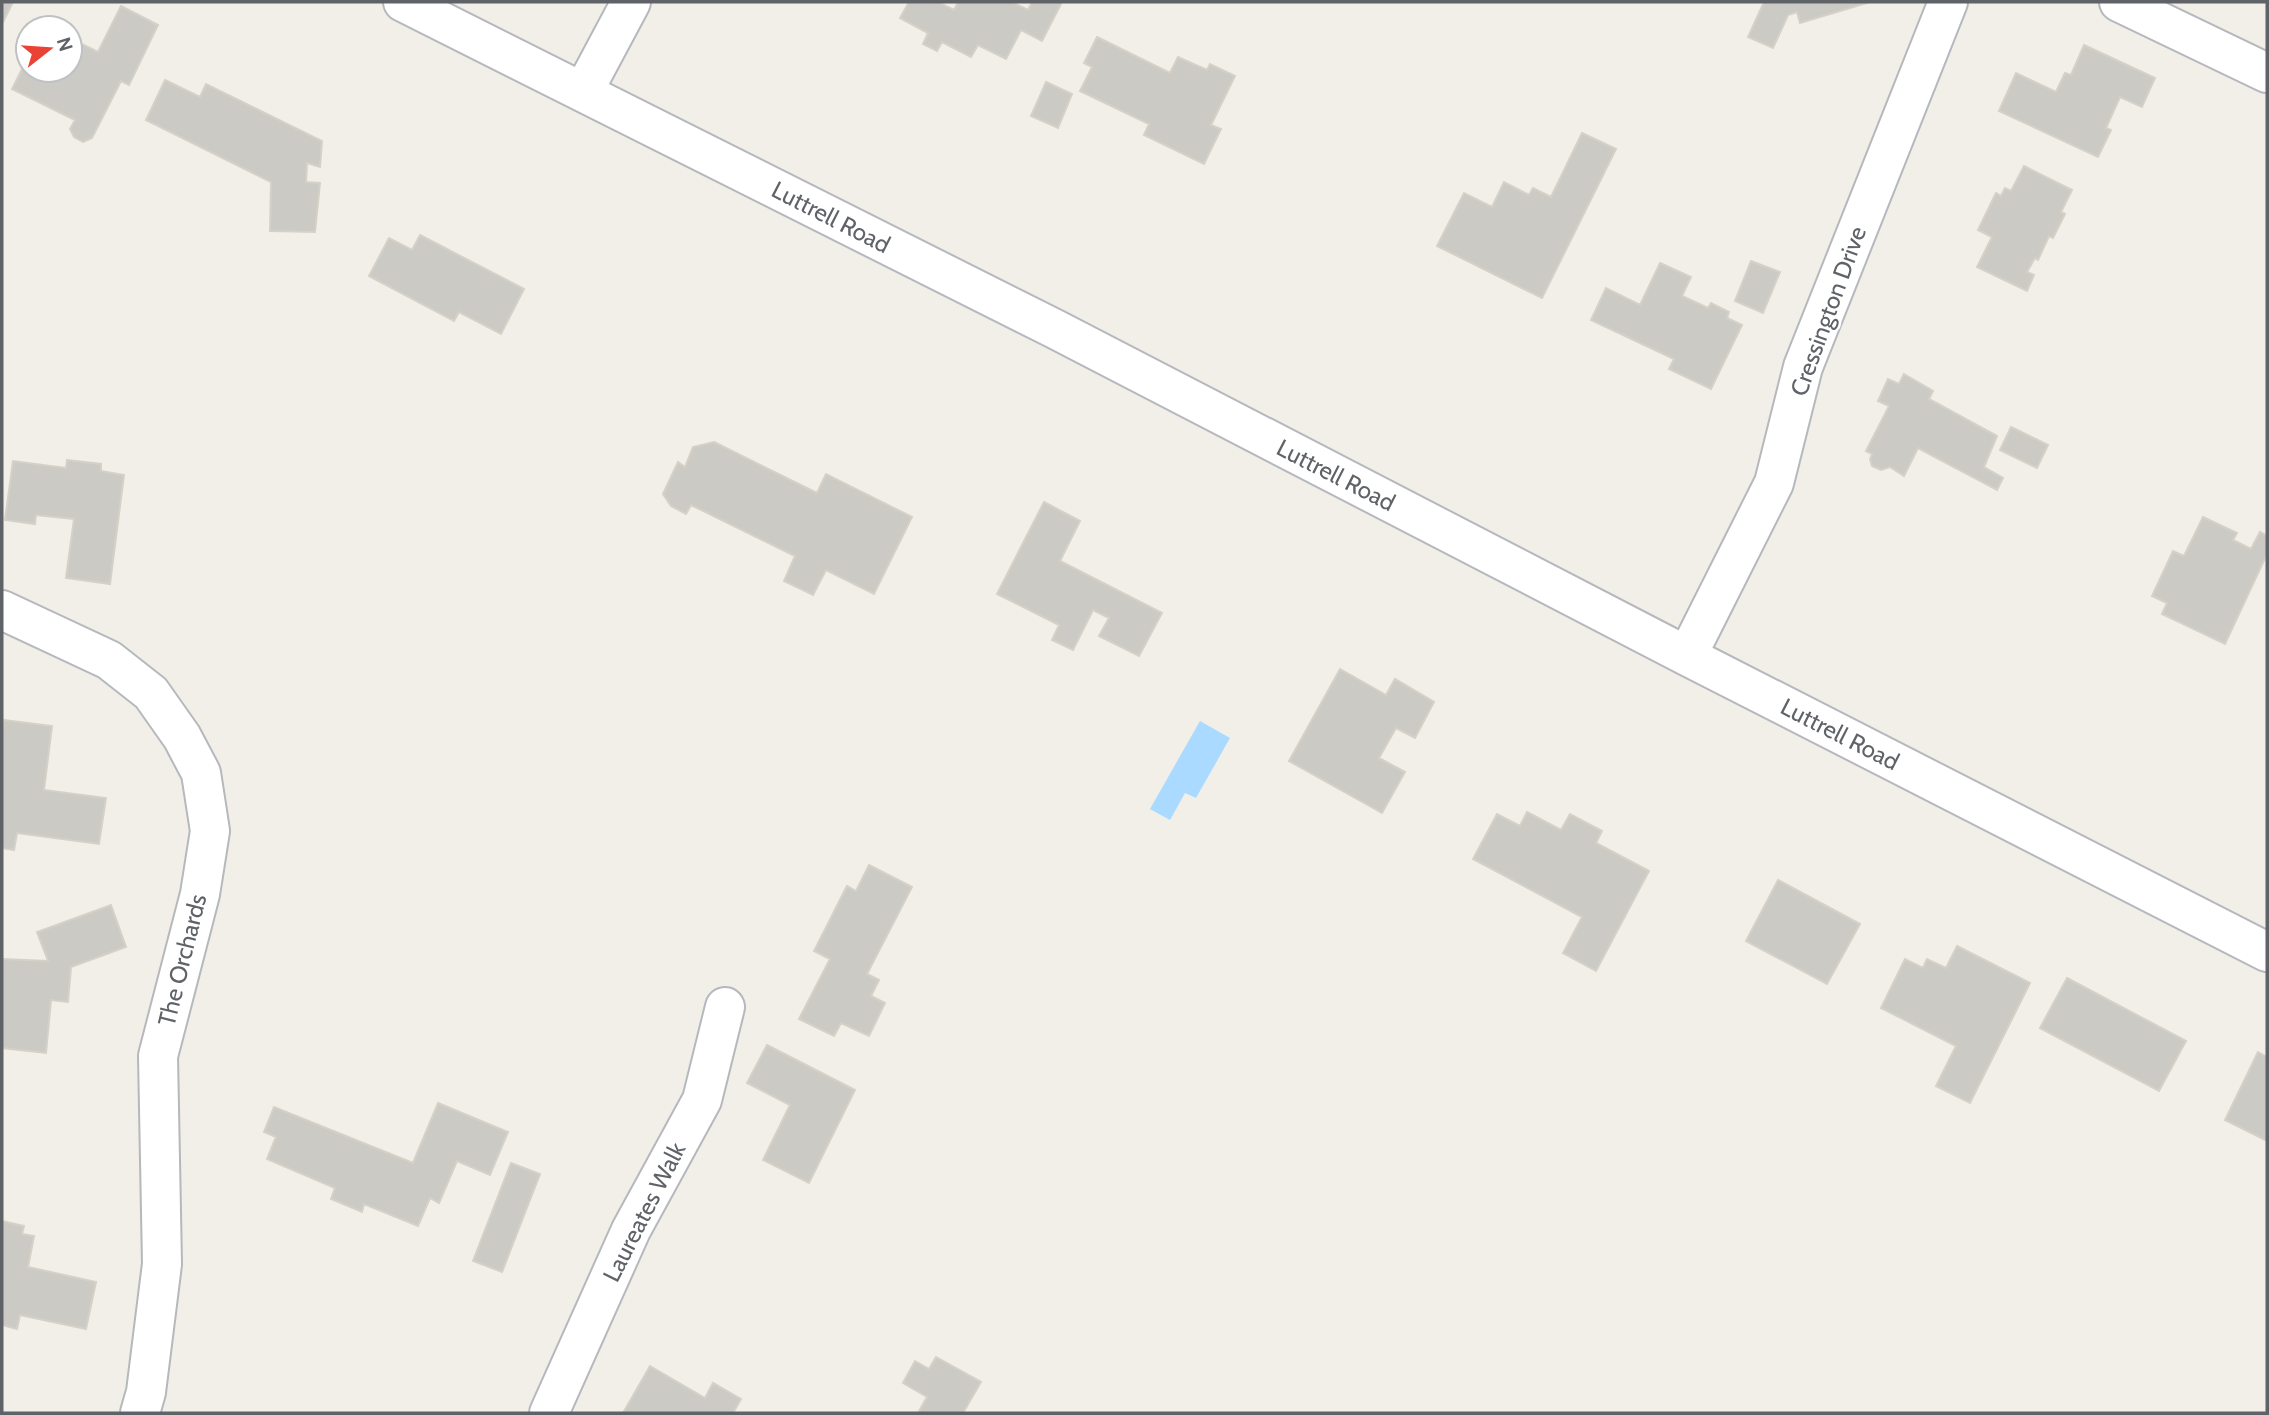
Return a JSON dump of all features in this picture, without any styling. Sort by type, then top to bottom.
[{"type":"street","name":"Luttrell Road","points":[[402,2],[1067,335],[1687,656],[2267,951]]},
{"type":"street","points":[[583,92],[631,2]]},
{"type":"street","name":"Cressington Drive","points":[[1687,656],[1774,483],[1803,367],[1948,2]]},
{"type":"street","points":[[2119,2],[2267,73]]},
{"type":"street","name":"The Orchards","points":[[2,610],[109,660],[152,693],[182,737],[201,772],[210,831],[200,894],[158,1055],[162,1264],[146,1392],[140,1413]]},
{"type":"street","name":"Laureates Walk","points":[[549,1413],[631,1230],[702,1100],[725,1007]]},
{"type":"water","points":[[1200,721],[1230,738],[1196,798],[1185,793],[1170,820],[1150,809]]},
{"type":"building","points":[[2,2],[13,2],[2,24]]},
{"type":"building","points":[[909,2],[938,2],[954,10],[958,2],[1012,2],[1028,10],[1032,2],[1062,2],[1042,41],[1021,30],[1006,59],[978,45],[971,57],[942,42],[937,51],[923,44],[928,33],[900,18]]},
{"type":"building","points":[[1764,2],[1870,2],[1800,23],[1797,12],[1788,15],[1773,48],[1748,37]]},
{"type":"building","points":[[121,6],[158,25],[129,85],[121,81],[92,138],[83,142],[74,137],[70,129],[75,120],[12,89],[14,84],[84,84],[84,45],[98,52]]},
{"type":"building","points":[[1097,37],[1170,73],[1178,57],[1207,70],[1210,64],[1235,76],[1211,125],[1221,129],[1204,164],[1144,135],[1149,124],[1080,91],[1092,67],[1084,63]]},
{"type":"building","points":[[2084,45],[2155,78],[2142,107],[2120,97],[2106,128],[2111,130],[2098,157],[1999,111],[2016,73],[2056,92],[2065,73],[2071,75]]},
{"type":"building","points":[[165,80],[200,97],[206,84],[322,141],[320,167],[307,163],[306,182],[320,183],[315,232],[270,231],[271,182],[146,120]]},
{"type":"building","points":[[1046,82],[1072,94],[1058,128],[1031,116]]},
{"type":"building","points":[[1582,133],[1616,149],[1542,298],[1437,246],[1464,193],[1492,207],[1504,182],[1529,195],[1533,188],[1551,197]]},
{"type":"building","points":[[2024,166],[2072,190],[2061,212],[2065,214],[2053,238],[2049,236],[2038,260],[2035,258],[2027,272],[2034,275],[2027,291],[1977,267],[1992,237],[1978,230],[1996,193],[2001,196],[2005,188],[2011,191]]},
{"type":"building","points":[[420,235],[524,289],[501,334],[459,312],[454,321],[369,276],[389,238],[412,250]]},
{"type":"building","points":[[1751,261],[1780,272],[1763,313],[1735,301]]},
{"type":"building","points":[[1660,263],[1691,277],[1682,296],[1708,308],[1711,303],[1729,312],[1727,318],[1742,325],[1711,389],[1669,369],[1674,359],[1591,320],[1606,288],[1640,305]]},
{"type":"building","points":[[1904,374],[1933,391],[1929,399],[1997,436],[1984,467],[2003,478],[1997,490],[1918,448],[1904,476],[1890,467],[1881,470],[1872,466],[1872,454],[1866,451],[1889,406],[1878,401],[1888,379],[1899,384]]},
{"type":"building","points":[[2011,427],[2048,445],[2037,468],[2000,450]]},
{"type":"building","points":[[714,442],[817,493],[826,474],[912,517],[874,594],[826,570],[813,595],[784,581],[795,556],[691,505],[686,514],[671,506],[663,494],[678,462],[685,467],[693,447]]},
{"type":"building","points":[[67,460],[101,464],[101,471],[124,475],[110,584],[66,578],[74,519],[36,515],[35,524],[5,520],[13,461],[66,468]]},
{"type":"building","points":[[1044,502],[1080,521],[1060,561],[1162,613],[1139,656],[1099,636],[1109,618],[1093,610],[1073,650],[1052,640],[1059,625],[997,594]]},
{"type":"building","points":[[2203,517],[2237,533],[2233,540],[2251,549],[2260,532],[2267,536],[2267,554],[2225,644],[2162,614],[2167,603],[2152,596],[2173,551],[2184,556]]},
{"type":"building","points":[[1340,669],[1386,695],[1395,679],[1434,702],[1415,738],[1396,728],[1379,758],[1405,772],[1382,813],[1289,761]]},
{"type":"building","points":[[4,720],[52,726],[44,790],[106,798],[99,844],[17,833],[14,850],[2,848]]},
{"type":"building","points":[[1527,812],[1561,830],[1570,814],[1602,831],[1596,843],[1649,871],[1596,971],[1563,953],[1582,917],[1473,859],[1497,814],[1520,826]]},
{"type":"building","points":[[869,865],[912,887],[867,974],[879,980],[871,996],[885,1003],[869,1036],[841,1023],[834,1036],[799,1019],[830,959],[814,951],[847,886],[856,891]]},
{"type":"building","points":[[1778,880],[1860,924],[1827,984],[1746,941]]},
{"type":"building","points":[[111,905],[126,947],[71,967],[68,1002],[51,1000],[46,1053],[2,1048],[2,959],[48,961],[37,932]]},
{"type":"building","points":[[1957,946],[2030,983],[1970,1103],[1936,1086],[1956,1046],[1881,1008],[1905,959],[1923,968],[1927,959],[1946,968]]},
{"type":"building","points":[[2067,978],[2186,1041],[2159,1091],[2040,1028]]},
{"type":"building","points":[[767,1045],[855,1090],[809,1183],[763,1160],[790,1105],[747,1083]]},
{"type":"building","points":[[2258,1052],[2267,1057],[2267,1141],[2225,1120]]},
{"type":"building","points":[[438,1103],[508,1132],[490,1175],[457,1161],[439,1203],[430,1198],[418,1226],[364,1204],[362,1212],[331,1199],[335,1188],[267,1159],[276,1137],[264,1132],[274,1107],[413,1163]]},
{"type":"building","points":[[511,1163],[540,1174],[502,1272],[473,1261]]},
{"type":"building","points":[[2,1221],[24,1226],[22,1234],[34,1236],[28,1267],[96,1282],[86,1329],[20,1315],[17,1329],[2,1325]]},
{"type":"building","points":[[936,1357],[981,1382],[963,1413],[918,1413],[927,1397],[903,1383],[915,1361],[929,1369]]},
{"type":"building","points":[[650,1366],[705,1398],[713,1383],[741,1399],[733,1413],[623,1413]]}]
